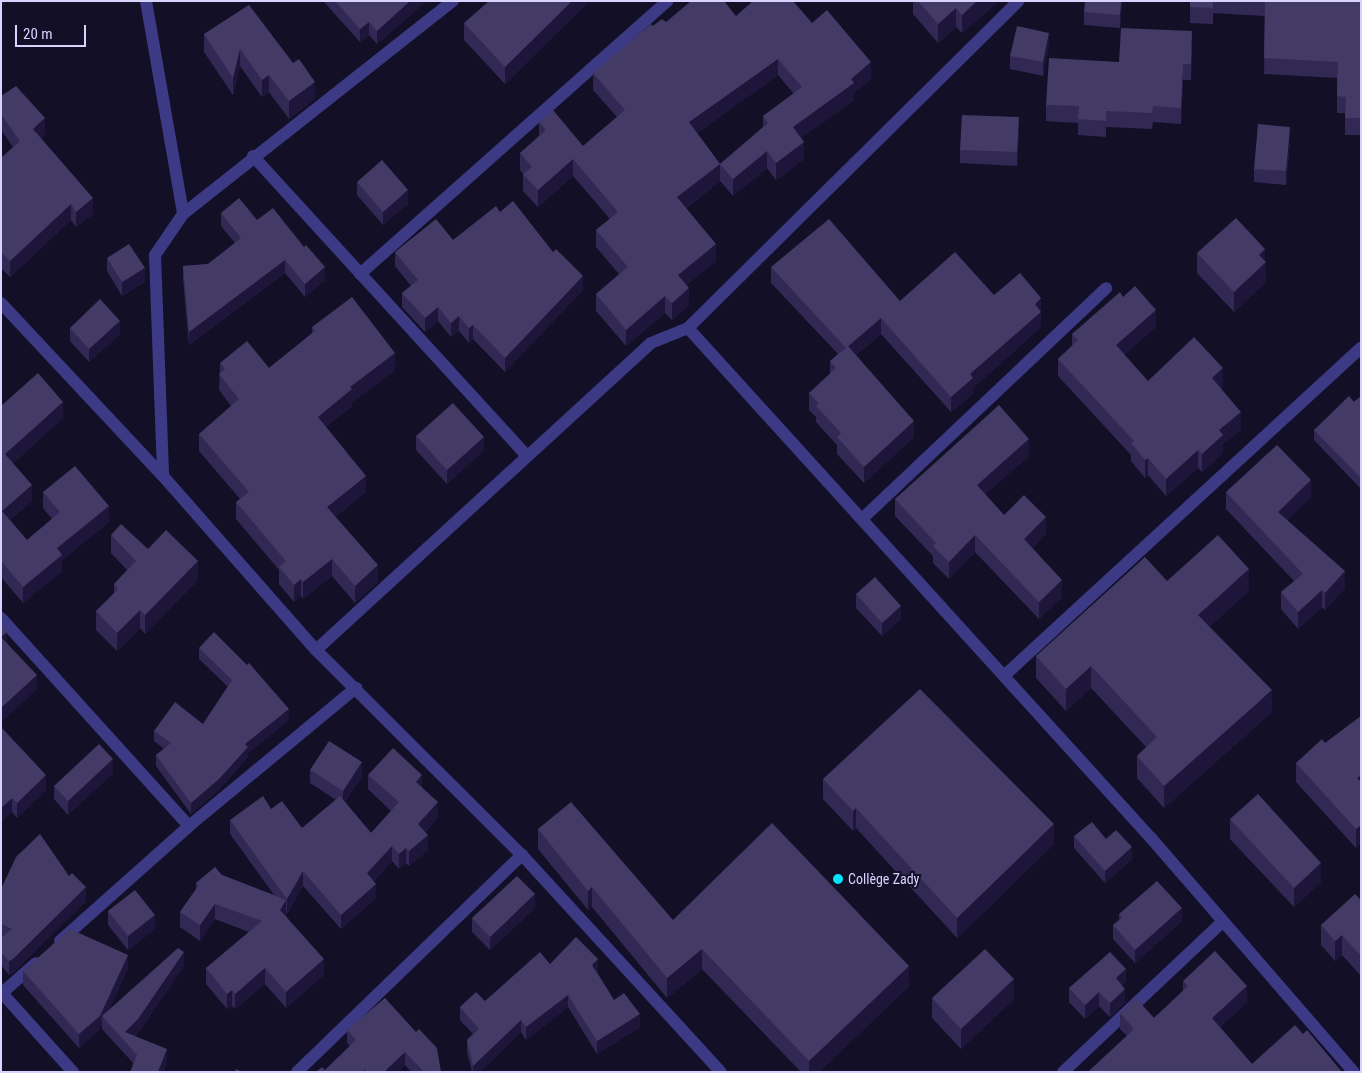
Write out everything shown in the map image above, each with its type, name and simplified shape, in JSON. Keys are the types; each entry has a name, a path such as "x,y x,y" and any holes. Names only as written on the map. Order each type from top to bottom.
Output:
{"street":[{"path":"146,1 183,214"},
{"path":"163,476 155,255 183,214 253,156 453,1"},
{"path":"360,274 667,1"},
{"path":"316,650 526,455 651,343 688,328 1019,1"},
{"path":"253,156 526,455"},
{"path":"862,519 1106,288"},
{"path":"1,303 163,476 316,650 522,855 721,1072"},
{"path":"688,328 1004,676 1354,1072"},
{"path":"1004,676 1361,348"},
{"path":"1,618 189,826"},
{"path":"73,1072 2,992 189,826 356,688"},
{"path":"297,1072 522,855"},
{"path":"1063,1072 1222,922"}],"building":[{"path":"335,1 410,1 377,31 369,22 360,29"},
{"path":"489,1 572,1 505,67 464,23"},
{"path":"691,1 724,1 736,16 753,1 793,1 812,23 827,10 871,62 851,79 854,83 793,127 804,142 776,163 767,151 733,179 720,164 677,197 716,244 678,275 689,288 672,303 665,296 626,330 596,294 628,267 596,230 618,212 573,159 538,190 523,174 532,167 520,153 546,130 539,122 553,110 583,146 625,110 593,73 651,24 653,26 662,19 666,22","holes":["778,59 802,87 763,116 768,123 720,164 689,122"]},
{"path":"918,1 977,1 962,15 956,8 938,24"},
{"path":"1085,1 1121,1 1120,15 1084,12"},
{"path":"1190,1 1213,1 1213,8 1190,7"},
{"path":"1265,1 1361,1 1361,118 1345,118 1346,97 1337,96 1338,62 1264,58"},
{"path":"249,5 293,63 299,59 315,82 289,101 269,75 262,80 240,49 233,78 204,34"},
{"path":"1017,26 1049,33 1043,62 1010,56"},
{"path":"1121,28 1192,31 1191,64 1183,64 1181,108 1153,106 1152,113 1106,111 1106,121 1078,119 1079,106 1046,105 1049,58 1119,62"},
{"path":"16,86 45,118 33,129 93,198 76,212 71,204 10,261 1,252 1,158 20,141 1,114 1,96"},
{"path":"962,115 1019,117 1017,152 960,150"},
{"path":"1258,124 1290,127 1286,171 1254,169"},
{"path":"382,160 408,190 383,212 357,182"},
{"path":"239,198 257,220 273,208 304,247 306,245 325,267 305,284 285,260 189,332 183,266 208,264 241,238 221,213"},
{"path":"513,201 553,252 556,249 583,276 505,358 473,325 469,328 459,316 451,323 438,307 425,318 402,293 418,280 395,252 436,219 453,240 496,206 500,212"},
{"path":"1236,218 1265,249 1259,255 1266,262 1234,292 1197,253"},
{"path":"829,219 900,301 955,252 994,295 1020,273 1041,298 1035,304 1041,312 970,374 973,378 951,397 881,318 846,348 771,267"},
{"path":"129,244 145,268 122,282 107,258"},
{"path":"1135,286 1156,310 1116,345 1148,381 1194,337 1223,368 1212,378 1241,412 1219,430 1223,435 1202,454 1198,450 1166,479 1148,458 1145,460 1131,443 1134,441 1058,359 1078,340 1072,334 1120,292 1123,297"},
{"path":"352,297 395,353 350,387 352,389 318,417 366,476 327,507 378,565 355,586 332,559 303,582 301,579 294,585 279,567 286,561 236,502 249,492 199,434 239,399 219,374 225,369 220,363 247,341 269,368 315,331 312,327"},
{"path":"100,299 120,321 89,349 70,328"},
{"path":"848,346 914,421 864,467 837,437 841,433 816,406 819,404 809,393 836,368 830,361"},
{"path":"38,373 63,402 5,454 32,485 2,511 27,540 60,512 43,492 75,466 109,506 57,548 62,555 23,587 1,561 1,406"},
{"path":"1349,396 1354,402 1361,396 1361,478 1314,430"},
{"path":"453,403 484,437 447,470 416,436"},
{"path":"999,405 1029,439 977,485 1004,515 1024,495 1046,517 1024,539 1062,580 1039,602 975,535 949,562 933,546 936,543 895,499"},
{"path":"1277,445 1311,480 1278,512 1345,571 1325,593 1322,590 1298,612 1281,592 1303,574 1226,492"},
{"path":"121,524 148,549 166,530 198,561 145,615 140,610 117,633 96,611 118,589 114,584 136,561 111,535"},
{"path":"1218,535 1249,569 1198,615 1272,690 1164,786 1137,756 1157,737 1091,666 1066,689 1036,656 1145,557 1167,581"},
{"path":"875,577 901,606 882,623 856,594"},
{"path":"1,627 7,632 1,637"},
{"path":"214,632 247,665 249,663 289,709 245,744 248,747 219,779 191,803 156,755 171,743 154,731 175,702 203,724 232,680 199,648"},
{"path":"1,637 37,675 1,708"},
{"path":"920,689 1054,824 957,918 856,808 853,811 823,779"},
{"path":"1361,716 1361,775 1357,778 1361,782 1361,825 1356,829 1296,763 1322,739 1325,743"},
{"path":"1,727 46,775 17,803 12,798 1,808"},
{"path":"329,741 362,762 343,791 310,770"},
{"path":"99,744 113,759 68,801 54,786"},
{"path":"393,748 422,775 416,782 438,802 418,824 428,835 409,851 406,848 399,854 392,846 367,873 376,884 341,915 303,871 287,899 230,820 263,796 271,809 282,801 302,828 340,796 371,833 399,802 368,775"},
{"path":"1258,794 1321,863 1294,888 1230,819"},
{"path":"571,802 673,920 772,823 909,966 809,1061 702,949 667,978 592,887 588,891 538,829"},
{"path":"1092,822 1106,839 1116,830 1132,847 1105,871 1074,836"},
{"path":"40,834 69,876 72,873 86,887 9,961 1,952 1,938 12,929 1,924 1,889 16,857"},
{"path":"215,867 222,875 286,900 280,910 324,959 286,992 265,968 235,994 232,990 227,994 206,968 262,921 215,904 200,925 180,912 198,886 196,883"},
{"path":"517,876 535,894 490,937 472,918"},
{"path":"1157,881 1182,908 1135,950 1113,925 1122,918 1119,914"},
{"path":"135,890 155,915 128,936 108,911"},
{"path":"1355,894 1361,900 1361,956 1342,935 1335,941 1321,925"},
{"path":"70,929 128,955 100,1016 79,1034 23,971"},
{"path":"576,937 598,959 592,965 614,1000 624,993 640,1014 597,1041 568,995 526,1027 521,1020 473,1066 467,1040 479,1029 460,1007 476,992 485,1001 540,952 550,964"},
{"path":"178,948 184,952 138,1019 125,1032 167,1049 158,1072 130,1072 137,1055 102,1016"},
{"path":"985,949 1014,979 961,1029 932,998"},
{"path":"1215,951 1247,986 1212,1018 1252,1064 1295,1025 1303,1034 1307,1030 1342,1072 1088,1072 1134,1029 1120,1013 1136,998 1154,1018 1188,986 1183,981"},
{"path":"1110,952 1126,969 1116,978 1125,989 1110,1003 1099,992 1085,1005 1069,988"},
{"path":"385,998 416,1032 419,1029 437,1048 441,1072 424,1072 405,1052 384,1072 367,1072 365,1069 362,1072 316,1072 322,1067 325,1070 356,1040 347,1030"}],"place":[{"name":"Collège Zady","path":"838,879"}]}
